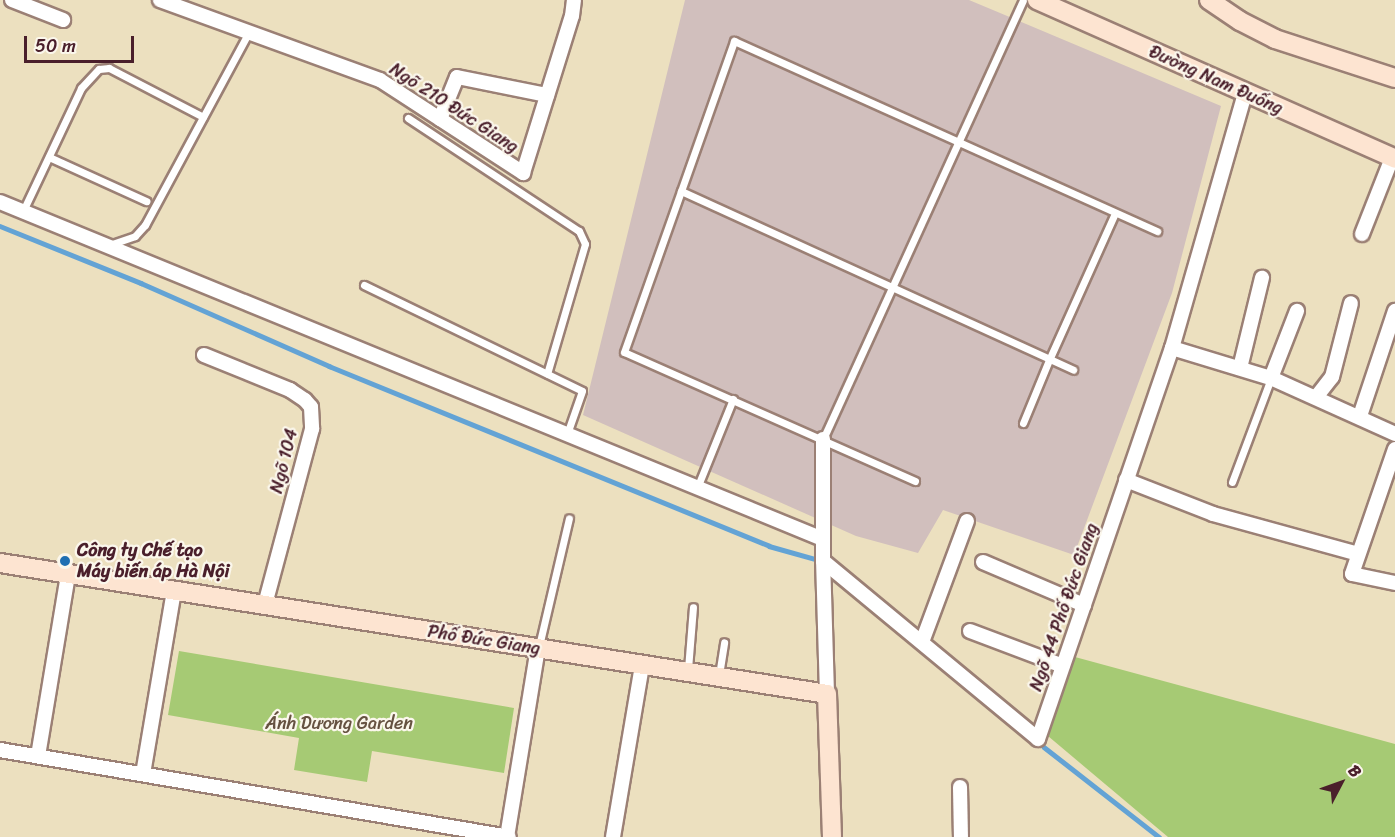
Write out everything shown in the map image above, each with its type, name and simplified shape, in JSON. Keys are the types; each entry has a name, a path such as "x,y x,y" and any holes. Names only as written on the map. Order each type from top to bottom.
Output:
{"street":[{"path":"12,0 63,20"},
{"name":"Ngõ 210 Đức Giang","path":"160,0 381,80 523,174 572,16 574,0"},
{"name":"Đường Nam Đuống","path":"1037,0 1393,158"},
{"path":"1209,0 1240,21 1275,39 1395,78"},
{"path":"440,119 458,77 547,95"},
{"name":"Ngõ 44 Phố Đức Giang","path":"823,561 1038,739 1172,348 1245,93"},
{"path":"1362,234 1393,158"},
{"path":"0,202 22,213 822,539"},
{"path":"1240,368 1262,278"},
{"path":"1317,396 1332,377 1351,303"},
{"path":"1271,378 1297,311"},
{"path":"1360,416 1395,311"},
{"path":"1172,348 1271,378 1317,396 1395,434"},
{"name":"Ngõ 104","path":"204,355 290,390 311,407 312,429 265,605"},
{"path":"823,439 822,539 832,837"},
{"path":"1395,449 1352,574 1395,583"},
{"path":"1126,480 1213,514 1358,554"},
{"path":"922,642 967,521"},
{"path":"983,562 1084,605"},
{"name":"Phố Đức Giang","path":"0,563 827,694"},
{"path":"38,756 69,574"},
{"path":"143,774 174,591"},
{"path":"970,631 1063,666"},
{"path":"0,750 508,837 538,648"},
{"path":"613,837 642,665"},
{"path":"960,787 961,837"}],"lane":[{"path":"823,439 1023,0"},
{"path":"98,244 120,243 135,236 145,225 249,32"},
{"path":"915,481 624,352 734,41 1157,231"},
{"path":"0,207 22,213 81,88 99,69 108,68 203,117"},
{"path":"408,118 579,231 585,244 547,374"},
{"path":"49,157 146,201"},
{"path":"681,191 1073,370"},
{"path":"1023,423 1115,213"},
{"path":"364,285 582,391 567,434"},
{"path":"1232,482 1271,378"},
{"path":"697,488 733,399"},
{"path":"538,648 568,518"},
{"path":"688,672 693,607"},
{"path":"719,677 724,642"}],"shaded area":[{"path":"685,0 969,0 1221,106 1172,293 1074,555 943,510 918,553 856,536 583,415"}],"green space":[{"name":"Ánh Dương Garden","path":"179,651 514,708 504,773 372,751 367,782 294,770 299,738 168,715"},
{"path":"1075,657 1395,744 1395,837 1168,837 1048,736"}],"waterway":[{"path":"0,226 141,283 329,366 769,546 815,559"},
{"path":"1044,747 1159,837"}],"place":[{"name":"Công ty Chế tạo Máy biến áp Hà Nội","path":"65,561"}]}
